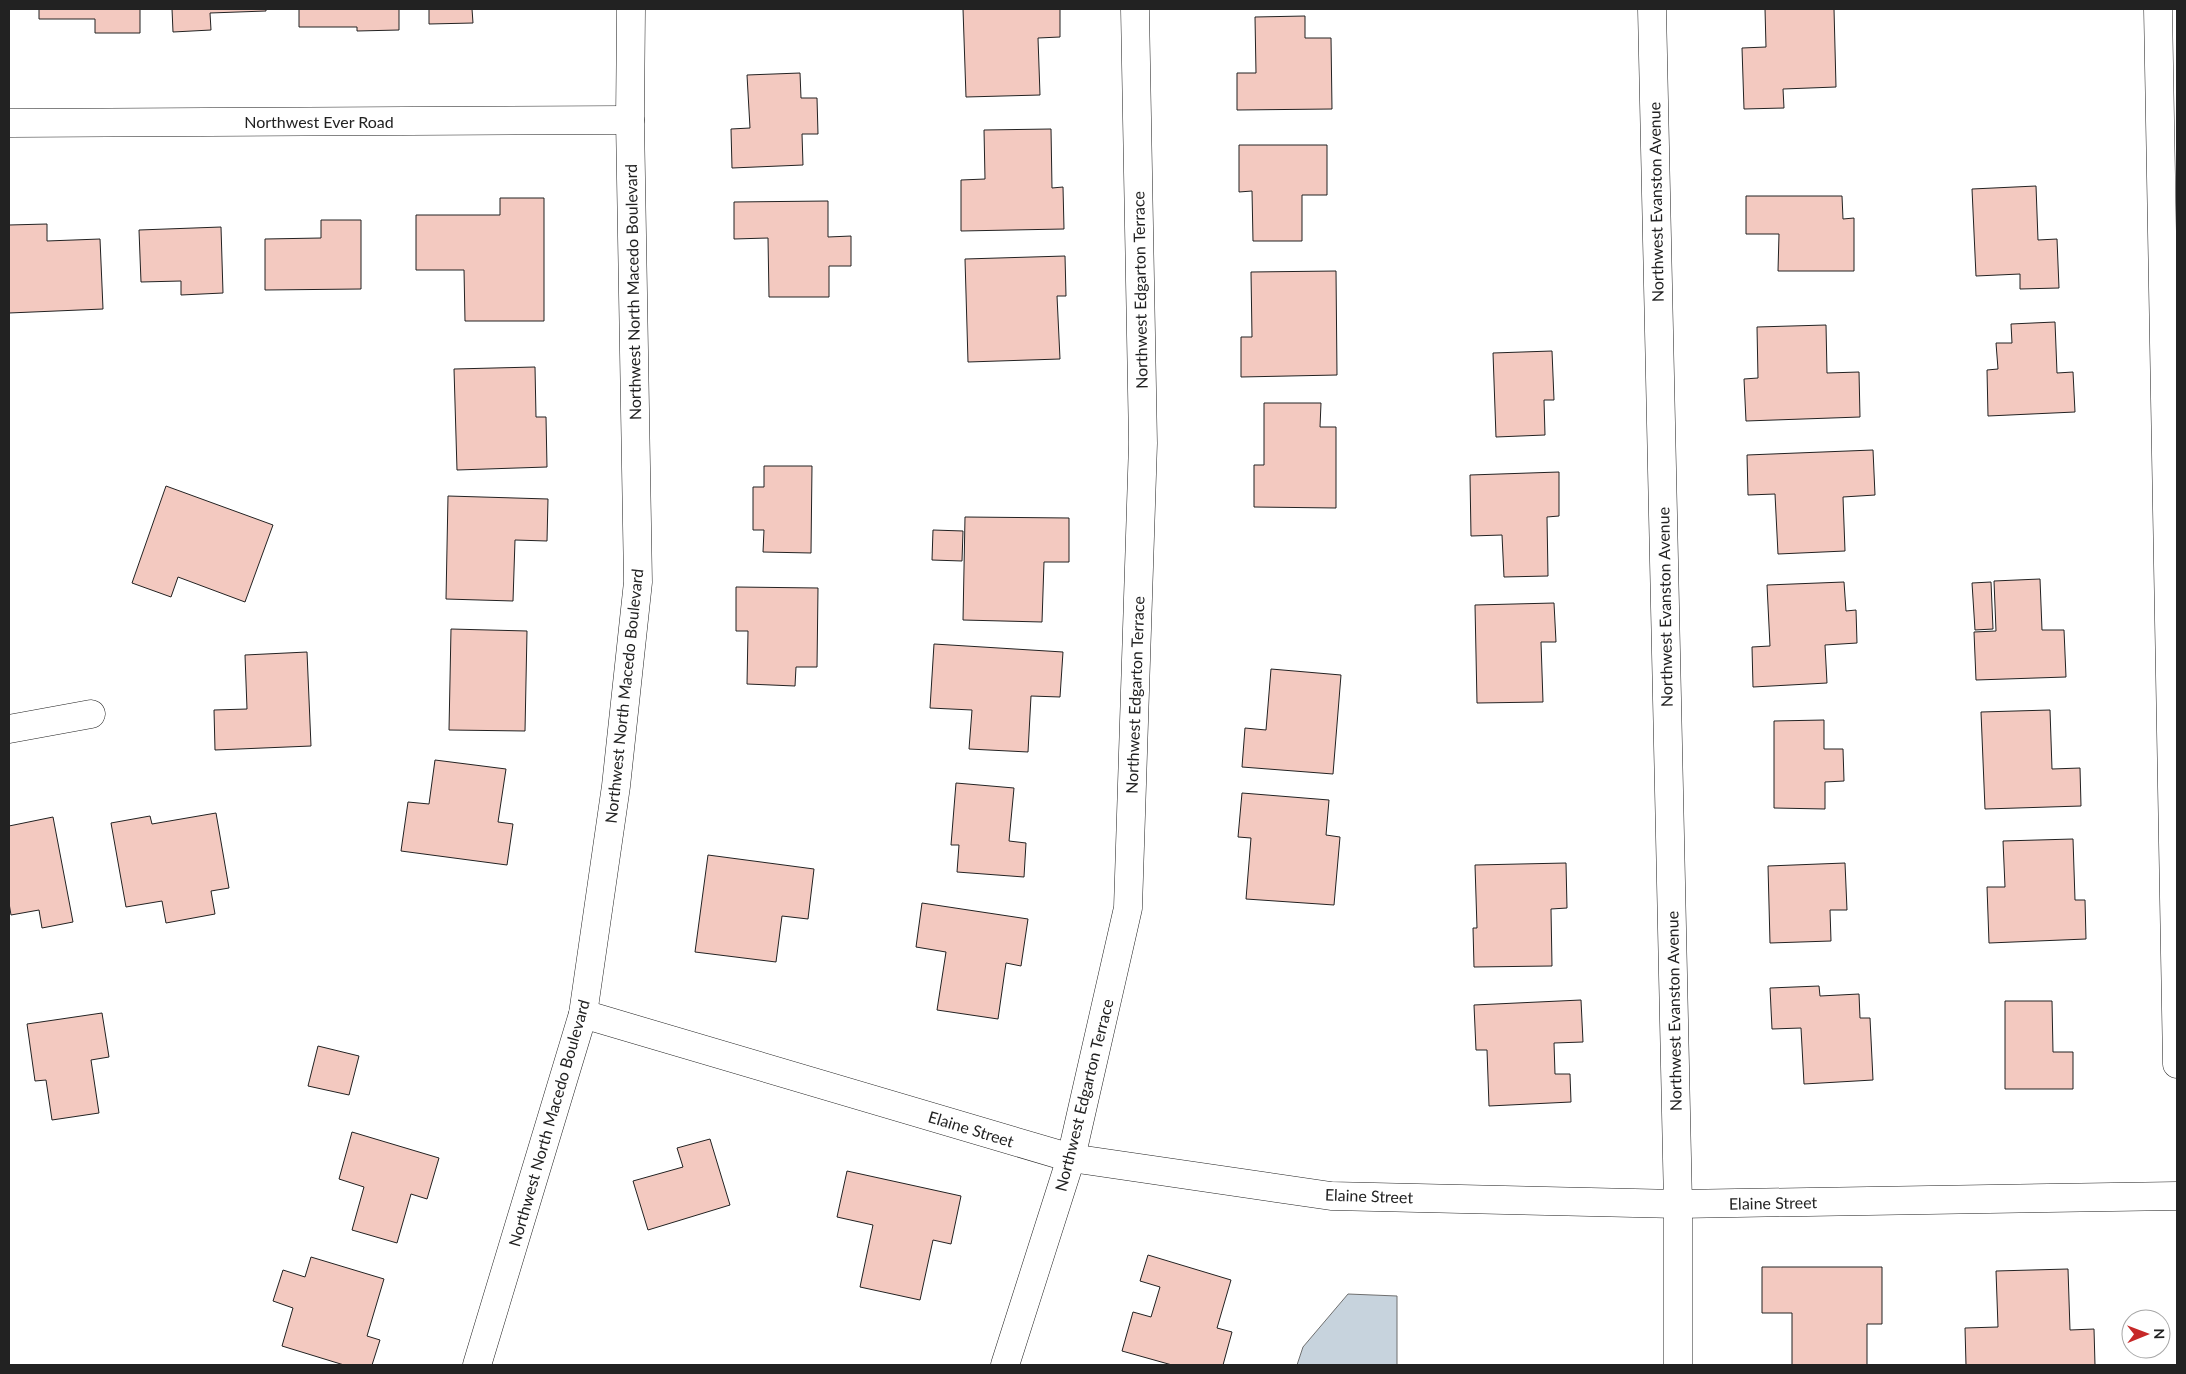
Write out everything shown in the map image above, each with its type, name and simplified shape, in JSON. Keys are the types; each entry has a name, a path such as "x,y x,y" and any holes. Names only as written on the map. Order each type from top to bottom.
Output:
{"street":[{"name":"Northwest North Macedo Boulevard","path":"477,1365 583,1014 616,786 638,582 630,120 631,9"},
{"name":"Northwest Edgarton Terrace","path":"1005,1365 1071,1158 1128,908 1143,443 1135,9"},
{"name":"Northwest Evanston Avenue","path":"1652,9 1678,1204 1678,1365"},
{"path":"2158,9 2177,1064"},
{"name":"Northwest Ever Road","path":"9,123 630,120"},
{"path":"9,729 91,714"},
{"name":"Elaine Street","path":"583,1014 1071,1158 1331,1196 1678,1204 2177,1196"}],"shaded area":[{"path":"1348,1294 1397,1296 1397,1365 1297,1365 1303,1347"}],"building":[{"path":"39,9 140,9 140,33 95,33 95,19 39,19"},
{"path":"172,9 266,9 266,11 210,13 211,30 173,32"},
{"path":"299,9 399,9 399,30 357,31 357,27 299,27"},
{"path":"429,9 472,9 473,23 429,24"},
{"path":"963,9 1060,9 1060,37 1038,38 1040,95 966,97"},
{"path":"1765,9 1834,9 1836,87 1783,89 1784,108 1744,109 1742,48 1766,47"},
{"path":"1305,16 1305,38 1331,38 1332,109 1237,110 1237,73 1256,73 1255,17"},
{"path":"800,73 801,98 817,98 818,134 802,134 803,165 732,168 731,129 750,128 747,75"},
{"path":"1051,129 1052,188 1063,187 1064,229 961,231 961,180 985,179 984,130"},
{"path":"1239,145 1327,145 1327,195 1302,195 1302,241 1253,241 1252,191 1239,192"},
{"path":"2036,186 2038,240 2057,239 2059,288 2020,289 2020,274 1976,276 1972,189"},
{"path":"1746,196 1842,196 1843,219 1854,218 1854,271 1778,271 1779,234 1746,234"},
{"path":"500,198 544,198 544,321 465,321 464,270 416,270 416,215 500,215"},
{"path":"828,201 828,237 851,236 851,266 829,266 829,297 769,297 768,238 734,239 734,202"},
{"path":"321,220 361,220 361,289 265,290 265,239 321,238"},
{"path":"47,224 47,241 100,239 103,309 9,313 9,225"},
{"path":"221,227 223,293 181,295 181,281 141,282 139,230"},
{"path":"1065,256 1066,296 1057,296 1060,359 968,362 965,259"},
{"path":"1336,271 1337,375 1241,377 1241,337 1252,337 1251,272"},
{"path":"2055,322 2057,373 2073,372 2075,412 1988,416 1987,370 1998,369 1996,343 2012,343 2011,324"},
{"path":"1826,325 1827,373 1859,372 1860,417 1746,421 1744,379 1758,378 1757,327"},
{"path":"1552,351 1554,400 1544,400 1545,435 1496,437 1493,353"},
{"path":"535,367 536,417 546,417 547,467 457,470 454,369"},
{"path":"1264,403 1321,403 1320,427 1336,427 1336,508 1254,507 1254,465 1264,465"},
{"path":"1873,450 1875,495 1843,497 1845,551 1778,554 1775,494 1748,495 1747,455"},
{"path":"764,466 812,466 811,553 763,552 764,530 753,530 753,487 764,487"},
{"path":"1559,472 1559,516 1547,517 1548,576 1504,577 1502,535 1471,536 1470,475"},
{"path":"166,486 273,525 245,602 178,577 171,597 132,583"},
{"path":"448,496 548,499 547,541 515,540 513,601 446,599"},
{"path":"965,517 1069,518 1069,562 1044,562 1042,622 963,620"},
{"path":"933,530 963,531 962,561 932,560"},
{"path":"2040,579 2042,630 2064,630 2066,677 1976,680 1974,632 1996,631 1994,581"},
{"path":"1844,582 1846,611 1856,610 1857,643 1825,645 1827,683 1753,687 1752,647 1770,646 1767,585"},
{"path":"1991,582 1993,629 1975,630 1972,583"},
{"path":"736,587 818,588 817,667 796,667 795,686 747,684 748,631 736,631"},
{"path":"1554,603 1556,642 1541,642 1543,702 1477,703 1475,605"},
{"path":"451,629 527,631 525,731 449,730"},
{"path":"934,644 1063,652 1060,697 1031,696 1028,752 969,749 972,710 930,708"},
{"path":"307,652 311,746 215,750 214,710 247,709 245,655"},
{"path":"1271,669 1341,675 1333,774 1242,767 1245,728 1266,730"},
{"path":"2050,710 2052,769 2080,768 2081,806 1985,809 1981,712"},
{"path":"1824,720 1824,749 1843,749 1844,781 1825,782 1825,809 1774,808 1774,721"},
{"path":"435,760 506,769 498,822 513,824 507,865 401,851 408,802 429,804"},
{"path":"956,783 1014,788 1009,841 1026,843 1024,877 957,872 959,845 951,845"},
{"path":"1242,793 1329,800 1326,835 1340,837 1334,905 1246,899 1251,838 1238,837"},
{"path":"216,813 229,888 211,891 215,914 166,923 162,901 126,907 111,823 150,816 152,824"},
{"path":"53,817 73,922 42,928 39,910 11,915 9,903 9,826"},
{"path":"2073,839 2075,900 2085,900 2086,939 1989,943 1987,887 2005,887 2003,841"},
{"path":"708,855 814,869 808,919 782,916 776,962 695,952"},
{"path":"1566,863 1567,908 1551,909 1552,966 1474,967 1473,928 1477,928 1475,865"},
{"path":"1845,863 1847,910 1830,910 1831,941 1770,943 1768,866"},
{"path":"922,903 1028,919 1021,966 1006,963 998,1019 937,1010 946,952 916,947"},
{"path":"1819,986 1820,996 1859,994 1860,1018 1870,1018 1873,1080 1804,1084 1801,1028 1772,1029 1770,988"},
{"path":"1581,1000 1583,1042 1554,1043 1555,1074 1570,1074 1571,1102 1489,1106 1487,1050 1476,1050 1474,1005"},
{"path":"2005,1001 2052,1001 2053,1052 2073,1052 2073,1089 2005,1089"},
{"path":"102,1013 109,1057 91,1060 99,1113 52,1120 46,1080 35,1081 27,1024"},
{"path":"318,1046 359,1056 349,1095 308,1086"},
{"path":"352,1132 439,1158 427,1199 411,1194 397,1243 352,1230 364,1187 339,1179"},
{"path":"710,1139 730,1205 648,1230 633,1181 683,1167 677,1148"},
{"path":"847,1171 961,1196 951,1244 933,1240 920,1300 860,1287 873,1225 837,1217"},
{"path":"1148,1255 1231,1280 1217,1328 1232,1332 1223,1365 1172,1365 1122,1351 1133,1312 1151,1317 1160,1287 1140,1281"},
{"path":"311,1257 384,1279 367,1336 380,1340 372,1365 344,1365 282,1346 293,1308 273,1301 283,1270 305,1277"},
{"path":"1762,1267 1882,1267 1882,1324 1867,1324 1867,1365 1792,1365 1792,1313 1762,1313"},
{"path":"2068,1269 2070,1330 2094,1329 2095,1365 1966,1365 1965,1328 1998,1327 1996,1271"}]}
